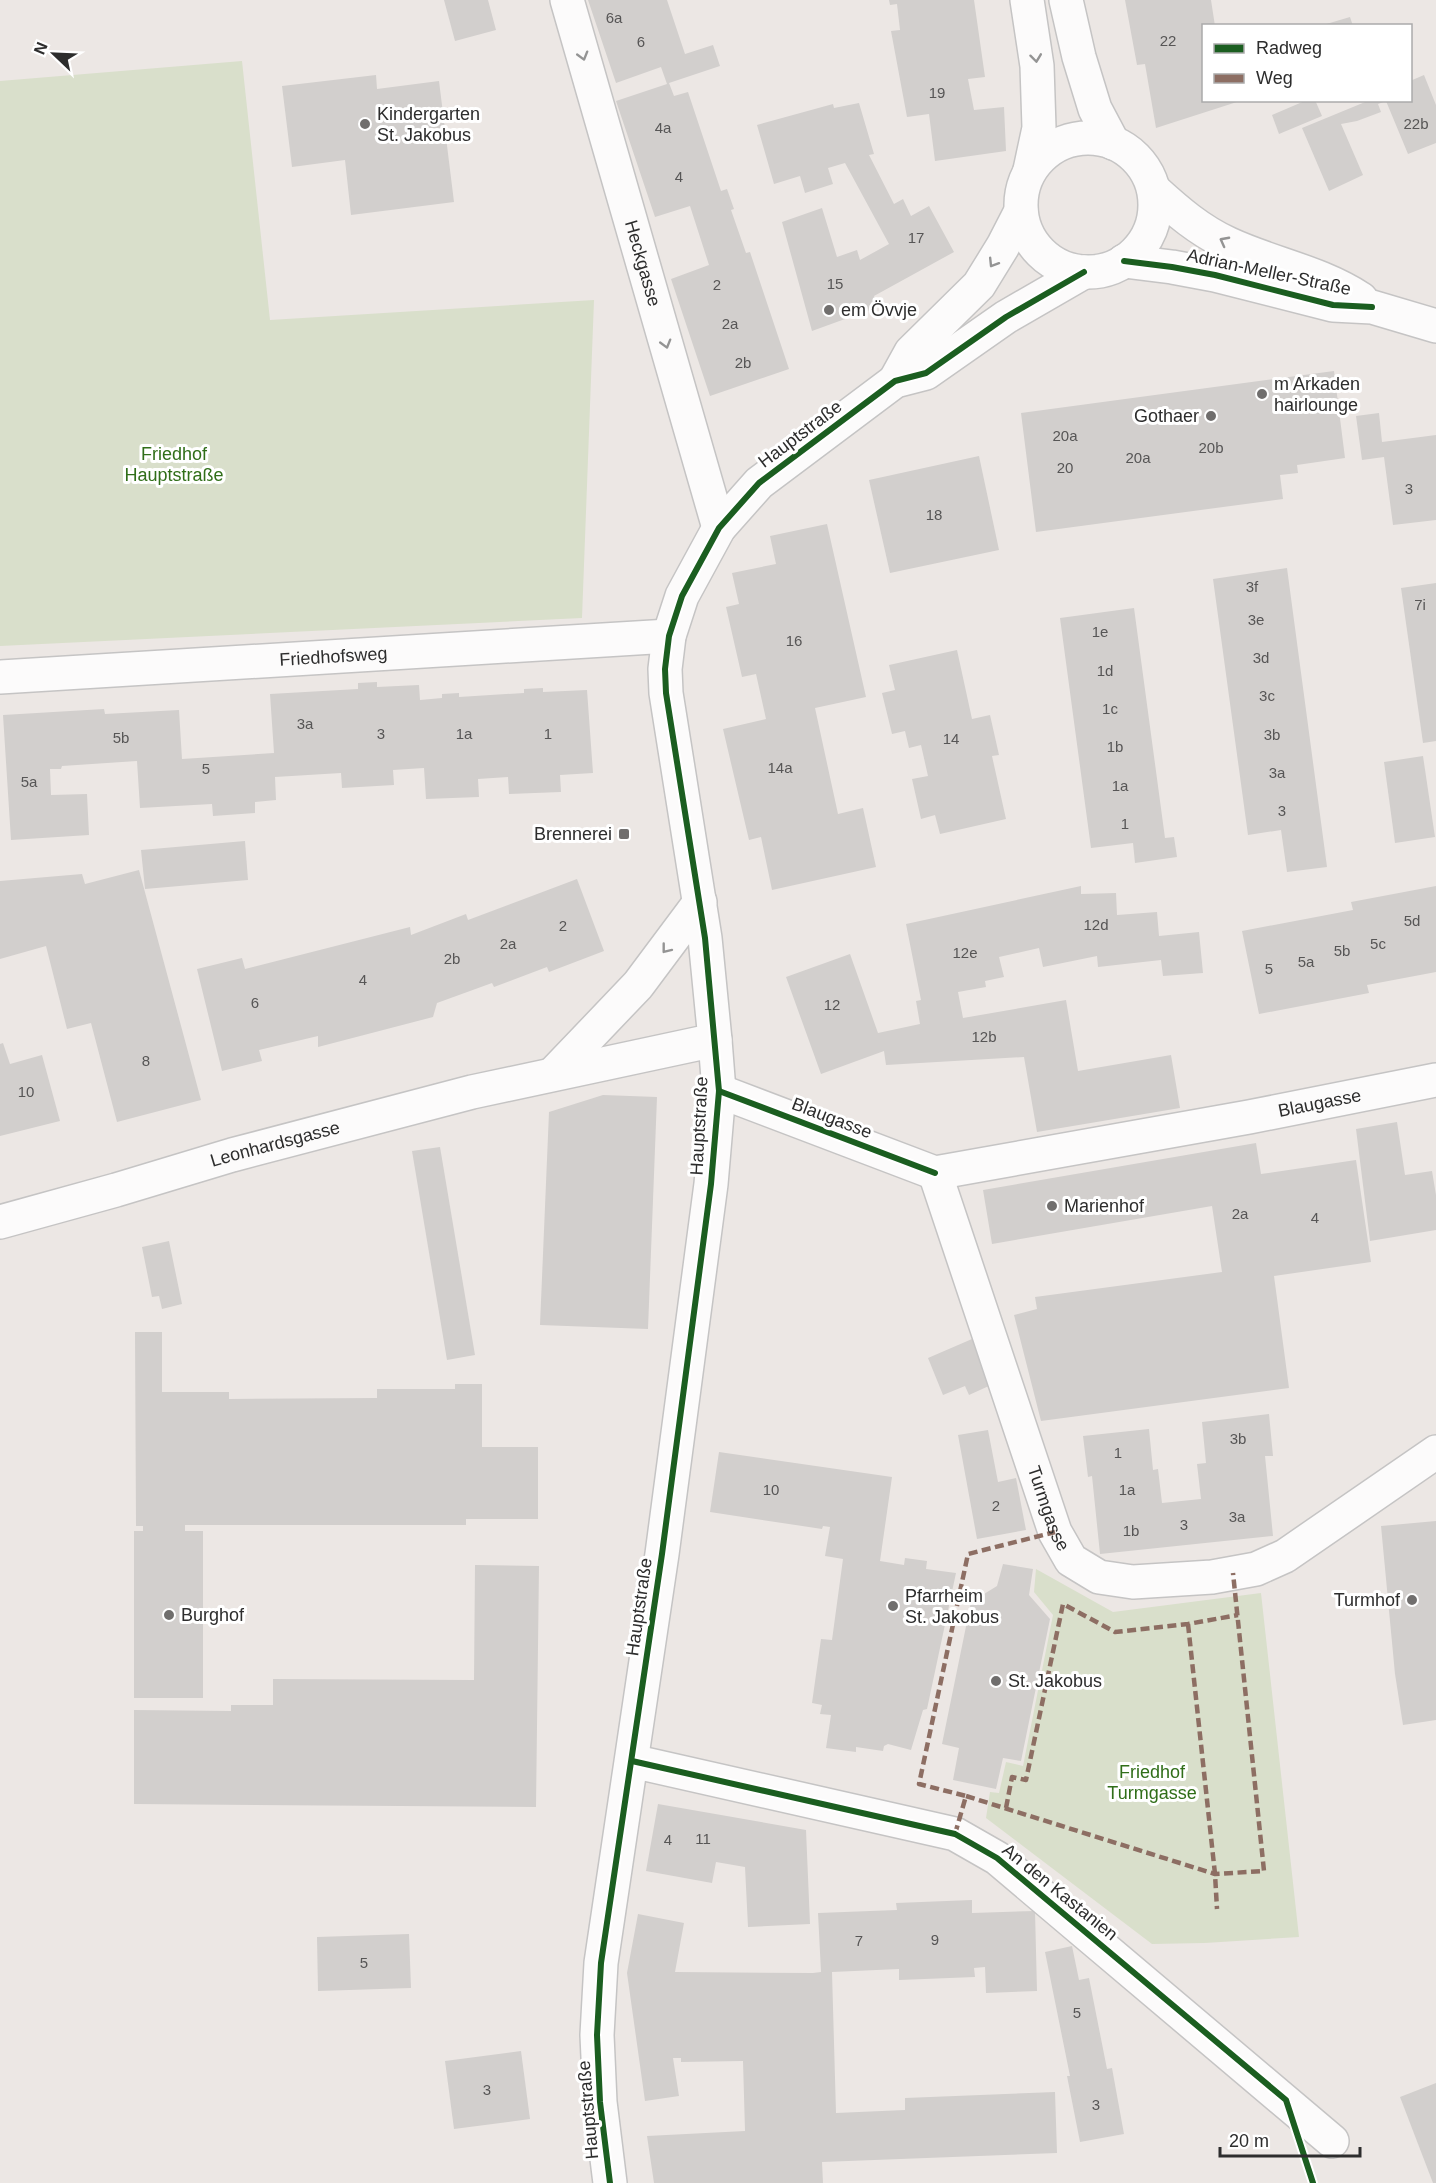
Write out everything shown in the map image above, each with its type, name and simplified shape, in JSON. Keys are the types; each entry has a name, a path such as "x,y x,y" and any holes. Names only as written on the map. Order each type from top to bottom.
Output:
{"street":[{"name":"Heckgasse","path":"567,0 719,528"},
{"path":"1028,0 1037,66 1039,128 1030,170 1022,192 1021,211 1024,229 1041,253 1054,263 1069,270 1084,272 1105,269 1124,261 1140,247 1151,227 1155,212 1154,190 1141,164 1128,151 1098,138 1078,138 1056,145 1042,155 1030,170"},
{"path":"1066,0 1079,57 1095,109 1113,143"},
{"name":"Adrian-Meller-Straße","path":"1154,190 1188,220 1228,244 1339,285 1372,307"},
{"name":"Hauptstraße","path":"895,381 911,352 979,285 1004,246 1021,211"},
{"name":"Adrian-Meller-Straße","path":"1124,261 1215,275 1333,305 1372,307 1436,326"},
{"name":"Hauptstraße","path":"610,2183 600,2102 598,2025 601,1963 632,1761 708,1207 719,1091 700,902 666,693 665,669 669,636 682,596 719,528 759,483 895,381 926,373 1006,317 1084,272"},
{"name":"Friedhofsweg","path":"0,677 669,636"},
{"path":"554,1074 638,985 700,902"},
{"name":"Leonhardsgasse","path":"0,1222 231,1155 472,1092 715,1040"},
{"name":"Blaugasse","path":"719,1091 935,1173 1249,1117 1436,1080"},
{"name":"Turmgasse","path":"935,1173 1055,1533 1071,1560 1099,1577 1133,1581 1212,1577 1256,1569 1285,1556 1436,1452"},
{"name":"An den Kastanien","path":"632,1761 955,1834 997,1858 1332,2141"}],"green space":[{"name":"Friedhof Hauptstraße","path":"242,61 270,320 594,300 582,618 0,646 0,81"},
{"name":"Friedhof Turmgasse","path":"1036,1569 1113,1612 1261,1593 1299,1937 1152,1944 986,1818 990,1792 999,1793 1006,1762 1023,1766 1053,1615 1034,1592"}],"building":[{"path":"444,0 488,0 496,30 455,41"},
{"path":"588,0 667,0 685,54 713,45 720,66 669,83 674,96 688,92 721,191 727,189 734,209 731,210 746,253 750,252 789,369 710,396 671,279 709,265 690,206 655,217 616,101 667,84 661,67 616,83"},
{"path":"889,0 974,0 985,77 968,79 974,110 1004,107 1006,151 935,161 929,114 907,117 891,31 900,30 897,4 890,5"},
{"path":"1125,0 1211,0 1215,24 1202,24 1202,102 1237,102 1156,128 1145,64 1137,65"},
{"path":"1350,17 1352,24 1326,24"},
{"name":"Kindergarten St. Jakobus","path":"376,75 377,89 439,81 454,202 351,215 345,160 292,167 282,86"},
{"path":"1424,75 1436,105 1436,143 1408,154 1386,102 1412,102 1412,80"},
{"path":"1302,102 1316,102 1322,116 1279,134 1272,115"},
{"path":"1365,102 1383,102 1378,104 1381,112 1341,124 1363,175 1329,191 1302,128"},
{"path":"859,103 874,154 869,155 894,204 903,199 911,216 929,206 954,252 874,296 878,307 812,331 782,222 822,208 837,257 857,250 860,260 889,244 845,163 828,168 833,184 805,193 800,176 774,184 757,125 833,104 834,108"},
{"path":"1334,371 1345,458 1297,465 1298,473 1280,475 1283,499 1036,532 1021,413"},
{"path":"1379,413 1382,442 1436,435 1436,520 1393,525 1384,457 1362,460 1356,416"},
{"path":"979,456 999,550 890,573 869,480"},
{"path":"827,524 866,697 815,708 838,814 863,808 876,867 772,890 761,837 749,840 723,729 766,719 756,674 742,677 726,607 739,604 732,573 776,564 770,536"},
{"path":"1287,568 1327,867 1287,872 1281,830 1248,835 1213,579"},
{"path":"1436,583 1436,741 1423,743 1401,588"},
{"path":"1134,608 1165,838 1174,837 1177,857 1135,863 1133,843 1091,848 1060,618"},
{"path":"957,650 972,719 990,715 999,755 992,756 1006,819 940,834 935,815 921,819 912,779 928,776 921,745 909,748 905,731 892,734 882,693 895,690 889,665"},
{"path":"377,682 377,687 419,685 420,700 442,698 442,694 459,693 459,697 524,693 524,689 543,688 543,692 587,690 593,773 560,775 561,792 509,794 508,777 478,779 479,797 426,799 424,768 393,770 394,785 342,788 341,773 275,777 276,800 255,802 255,813 213,816 212,804 140,808 137,761 62,766 61,769 50,769 51,795 87,794 89,835 11,840 3,715 104,709 105,714 179,710 182,759 274,753 270,694 358,689 358,683"},
{"path":"1423,756 1435,837 1395,843 1384,762"},
{"path":"245,841 248,880 145,889 141,850"},
{"path":"139,870 201,1100 117,1122 91,1023 67,1029 46,946 0,959 0,881 82,874 85,884"},
{"path":"577,879 604,951 549,972 547,967 494,987 492,983 437,1003 433,1017 318,1047 318,1036 259,1050 262,1061 222,1071 197,969 242,958 245,969 410,927 411,935 466,914 468,920"},
{"path":"1081,886 1081,894 1116,893 1117,915 1157,912 1159,936 1199,932 1203,973 1163,976 1161,960 1098,967 1097,956 1043,967 1039,948 999,957 1004,977 985,981 986,987 958,992 963,1018 1066,1000 1078,1071 1171,1055 1180,1108 1037,1132 1024,1057 886,1065 884,1051 821,1074 786,977 850,954 878,1033 920,1024 916,1001 921,1000 906,924"},
{"path":"1436,886 1436,972 1367,985 1369,993 1259,1014 1242,931 1353,910 1351,902"},
{"path":"3,1043 10,1064 42,1055 60,1121 0,1136 0,1044"},
{"path":"603,1095 657,1097 648,1329 540,1325 549,1112"},
{"path":"1397,1122 1405,1175 1432,1171 1436,1195 1436,1230 1370,1241 1356,1129"},
{"path":"1256,1143 1261,1174 1356,1160 1371,1262 1274,1276 1289,1388 1041,1421 1014,1315 1037,1309 1035,1297 1222,1272 1212,1206 992,1244 983,1190"},
{"path":"440,1147 475,1355 447,1360 412,1151"},
{"path":"169,1241 182,1304 162,1309 159,1296 152,1297 142,1247"},
{"path":"135,1332 162,1332 162,1392 229,1392 229,1399 377,1398 377,1389 455,1389 455,1384 482,1384 482,1447 538,1447 538,1519 466,1519 466,1525 185,1525 185,1531 203,1531 203,1698 134,1698 134,1531 143,1531 143,1526 136,1526"},
{"path":"972,1339 991,1385 969,1395 965,1386 943,1395 928,1358"},
{"path":"1269,1414 1273,1456 1265,1456 1273,1536 1100,1554 1092,1476 1088,1477 1083,1436 1149,1429 1153,1470 1158,1469 1162,1503 1201,1499 1197,1464 1206,1463 1202,1422"},
{"path":"988,1430 998,1482 1016,1478 1026,1530 977,1539 958,1435"},
{"name":"Pfarrheim St. Jakobus","path":"719,1452 892,1477 880,1561 904,1565 905,1558 927,1561 926,1569 956,1573 927,1709 923,1710 911,1750 888,1744 884,1746 883,1751 856,1747 856,1752 826,1748 831,1715 820,1714 822,1705 812,1703 821,1639 832,1640 843,1559 825,1556 830,1527 823,1526 822,1529 710,1512"},
{"name":"Turmhof","path":"1436,1521 1436,1720 1403,1725 1395,1674 1381,1526"},
{"name":"St. Jakobus","path":"1003,1564 1033,1569 1029,1595 1050,1619 1021,1761 1003,1758 996,1789 953,1780 959,1748 942,1744 971,1602 997,1586"},
{"path":"475,1565 539,1566 536,1807 134,1804 134,1710 231,1711 231,1705 273,1705 273,1679 474,1680"},
{"path":"658,1804 806,1830 810,1924 748,1927 745,1867 716,1862 712,1883 646,1871"},
{"path":"972,1900 972,1913 1035,1911 1037,1991 986,1993 985,1967 974,1968 975,1977 899,1980 899,1969 832,1972 836,2113 905,2110 905,2098 1055,2092 1057,2153 822,2162 823,2183 654,2183 647,2136 745,2131 743,2061 681,2062 681,2058 673,2058 679,2096 645,2101 627,1973 638,1914 684,1923 675,1972 813,1973 821,1972 818,1913 897,1910 896,1903"},
{"path":"409,1934 411,1988 318,1991 317,1937"},
{"path":"1072,1946 1079,1980 1089,1978 1107,2069 1112,2068 1124,2134 1080,2142 1067,2076 1070,2076 1045,1952"},
{"path":"521,2051 530,2119 454,2129 445,2061"},
{"path":"1436,2083 1436,2183 1433,2183 1400,2097"}],"marked path":[{"path":"955,1834 966,1796 919,1784 968,1554 1055,1532"},
{"path":"966,1796 1215,1874 1264,1871 1233,1573"},
{"path":"1006,1808 1012,1777 1026,1780 1063,1604 1115,1632 1188,1624 1238,1615"},
{"path":"1188,1624 1217,1909"}],"cycle path":[{"path":"1124,261 1215,275 1333,305 1372,307"},
{"path":"610,2183 600,2102 597,2035 601,1963 662,1554 711,1184 719,1091 705,938 666,693 665,669 669,636 682,596 719,528 759,483 895,381 926,373 1006,317 1084,272"},
{"path":"719,1091 935,1173"},
{"path":"632,1761 955,1834 997,1858 1286,2100 1313,2183"}],"place":[{"name":"Kindergarten St. Jakobus","path":"365,124"},
{"name":"em Övvje","path":"829,310"},
{"name":"m Arkaden hairlounge","path":"1262,394"},
{"name":"Gothaer","path":"1211,416"},
{"name":"Brennerei","path":"624,834"},
{"name":"Marienhof","path":"1052,1206"},
{"name":"Turmhof","path":"1412,1600"},
{"name":"Pfarrheim St. Jakobus","path":"893,1606"},
{"name":"Burghof","path":"169,1615"},
{"name":"St. Jakobus","path":"996,1681"}]}
